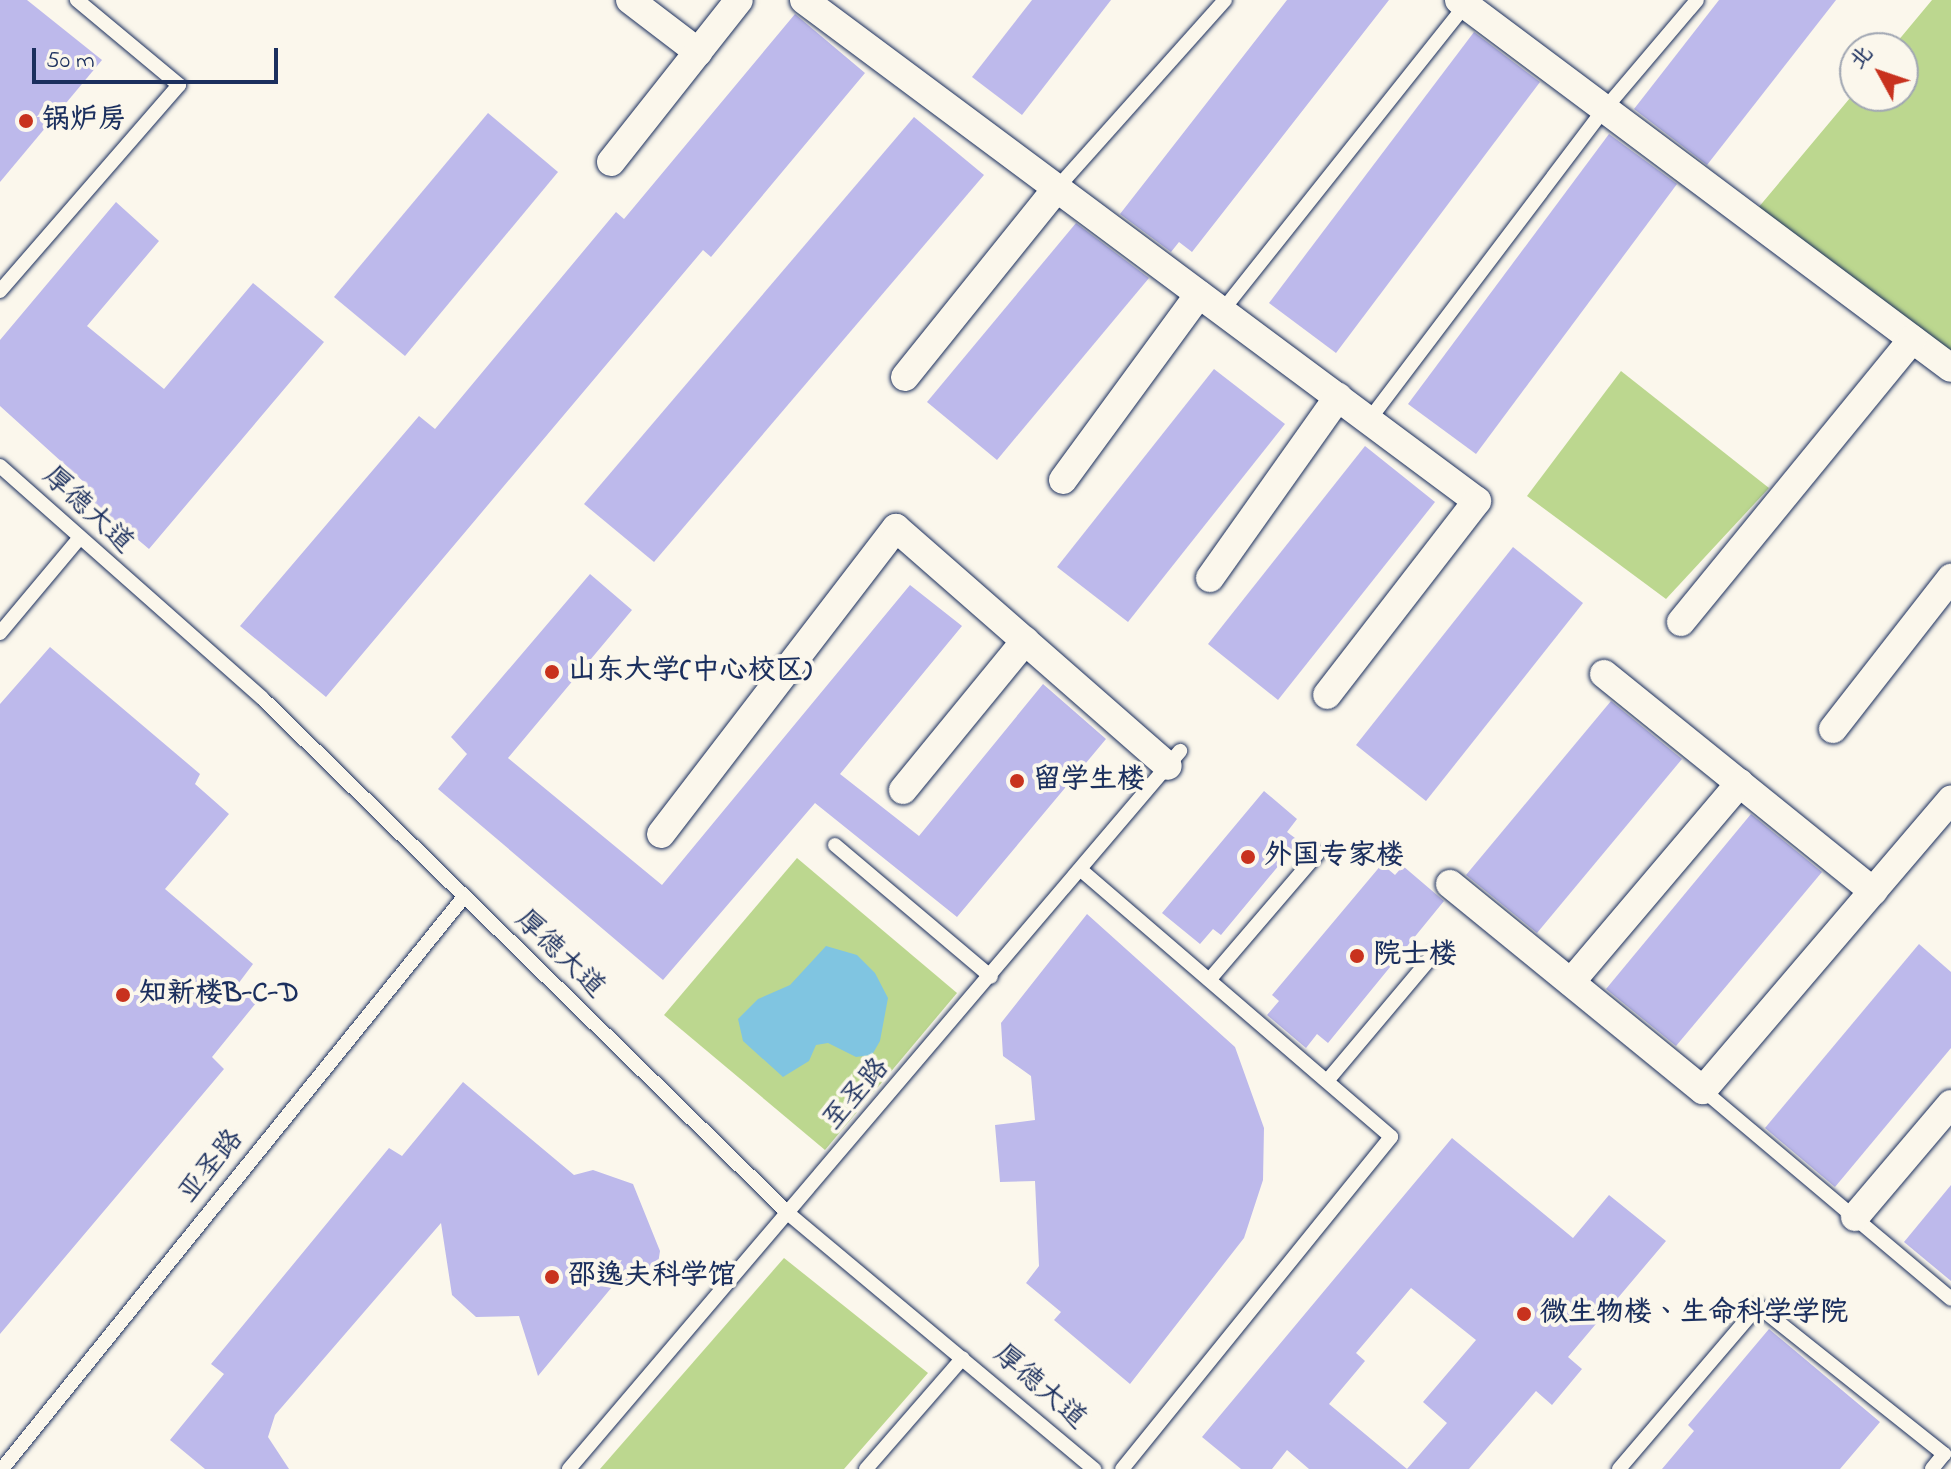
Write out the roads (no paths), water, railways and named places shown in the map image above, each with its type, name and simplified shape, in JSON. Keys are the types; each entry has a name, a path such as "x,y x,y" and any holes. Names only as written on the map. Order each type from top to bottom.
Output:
{"street":[{"path":"630,0 698,52"},
{"path":"611,162 739,0"},
{"path":"804,0 1477,501 1327,695"},
{"path":"1462,2 1603,111 1951,368"},
{"path":"905,377 1057,188"},
{"path":"1063,480 1199,294"},
{"path":"1681,622 1912,340"},
{"path":"1210,578 1338,397"},
{"path":"661,834 896,528 1025,641 1174,758"},
{"path":"1833,729 1951,578"},
{"path":"903,790 1025,641"},
{"path":"1604,674 1873,891"},
{"path":"1571,982 1740,783"},
{"path":"1450,884 1703,1090 1951,800"},
{"path":"1855,1217 1951,1104"}],"lane":[{"path":"0,291 179,85 77,0"},
{"path":"1057,188 1225,0"},
{"path":"1369,420 1603,111 1697,0"},
{"path":"1222,311 1462,2"},
{"name":"厚德大道","path":"0,466 77,541 262,698 789,1214 1094,1469"},
{"path":"0,633 77,541"},
{"name":"至圣路","path":"569,1469 991,977 1174,758"},
{"path":"835,845 991,977"},
{"path":"1210,979 1317,854"},
{"path":"1081,870 1391,1137 1122,1469"},
{"name":"亚圣路","path":"2,1469 463,898"},
{"path":"1327,1081 1434,954"},
{"path":"1703,1090 1951,1299"},
{"path":"1619,1469 1758,1306 1944,1454 1932,1469"},
{"path":"866,1469 963,1358"}],"water":[{"path":"826,946 857,955 875,973 888,998 880,1041 872,1055 856,1057 828,1043 816,1045 809,1061 783,1077 743,1041 738,1019 758,999 790,985"}],"place":[{"name":"锅炉房","path":"26,121"},
{"name":"山东大学(中心校区)","path":"552,672"},
{"name":"留学生楼","path":"1017,781"},
{"name":"外国专家楼","path":"1248,857"},
{"name":"院士楼","path":"1357,956"},
{"name":"知新楼B-C-D","path":"123,995"},
{"name":"邵逸夫科学馆","path":"552,1277"},
{"name":"微生物楼、生命科学学院","path":"1524,1314"}]}
